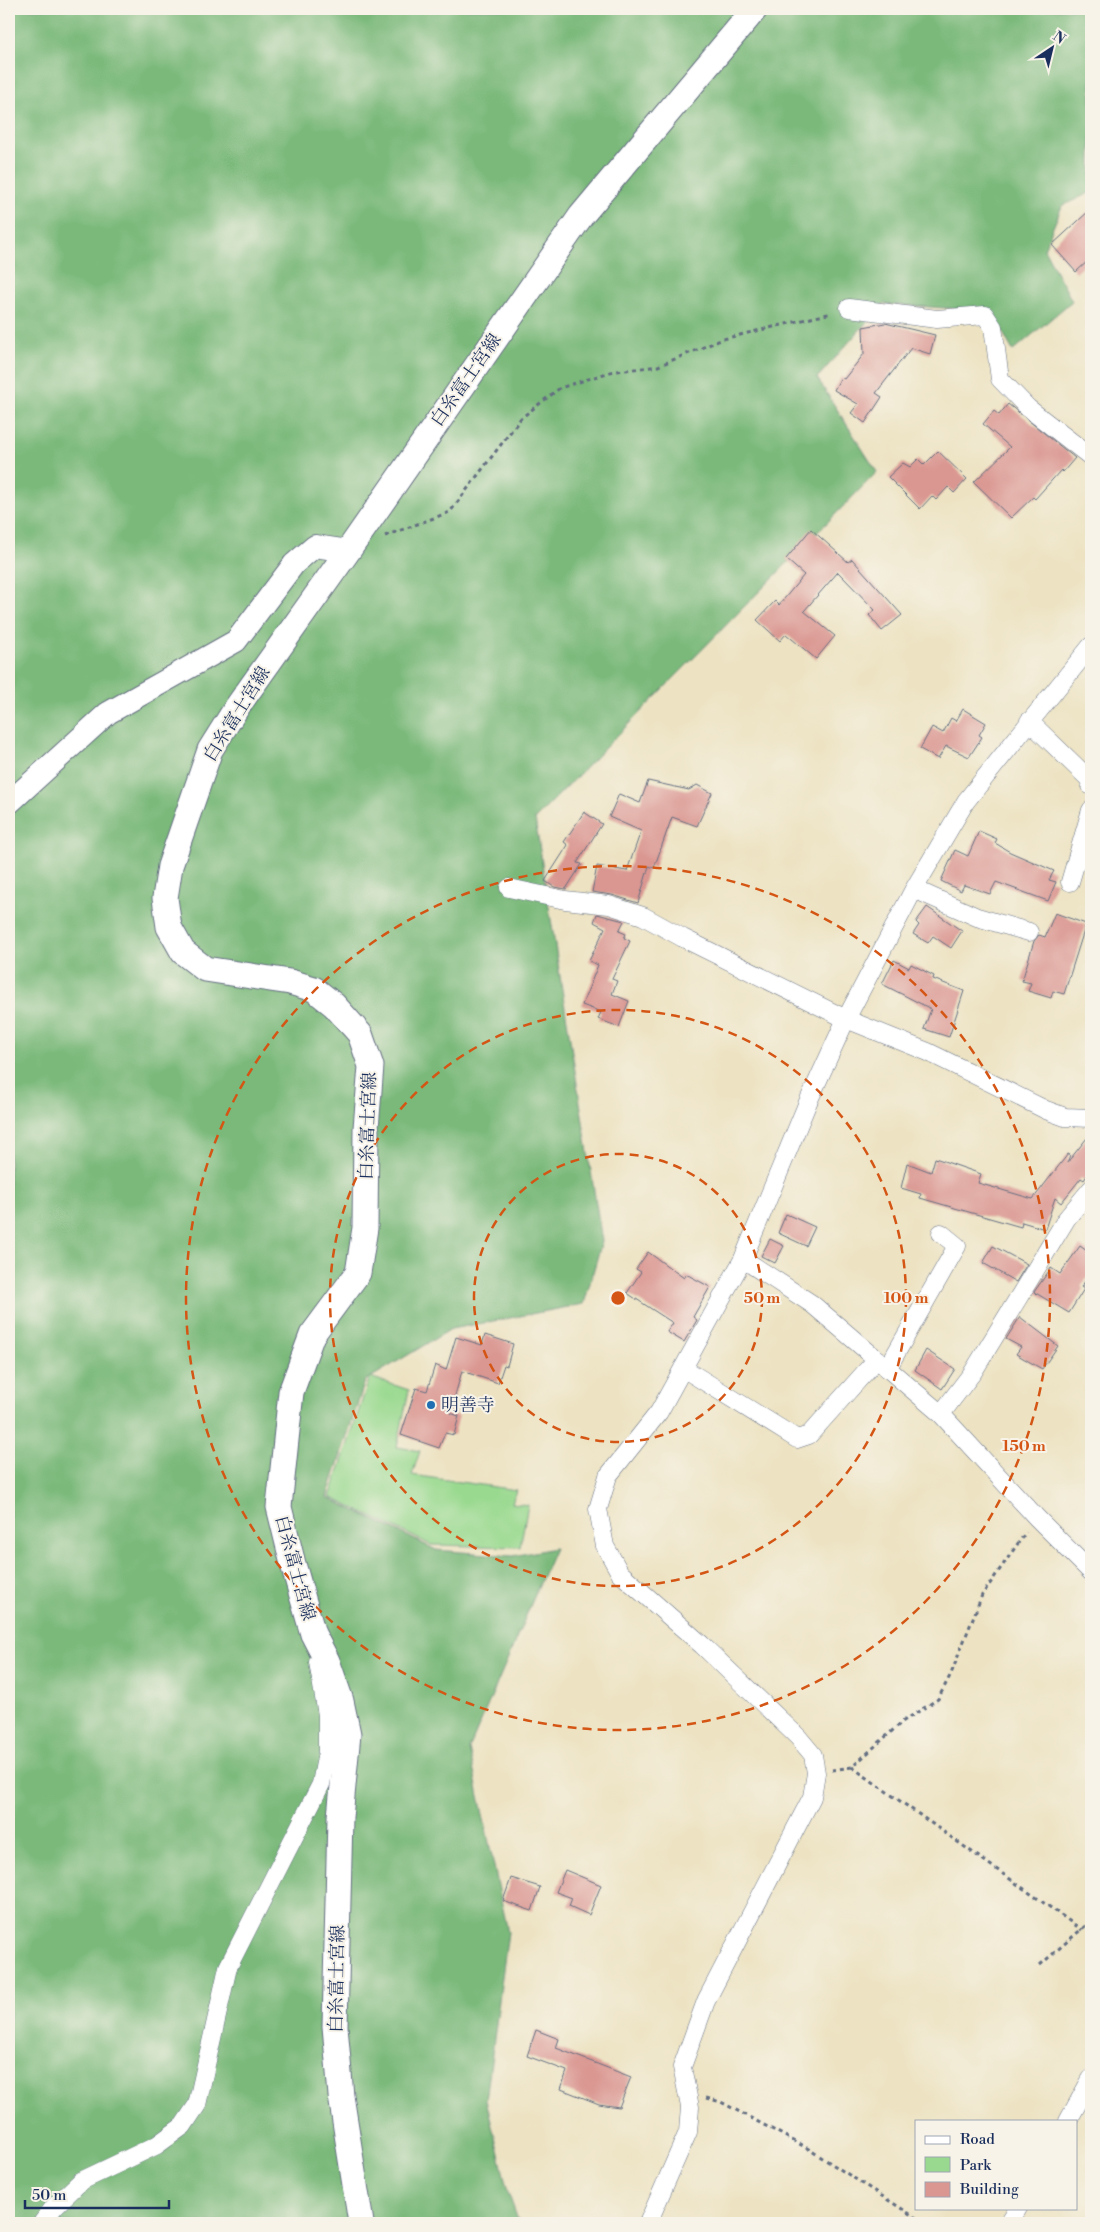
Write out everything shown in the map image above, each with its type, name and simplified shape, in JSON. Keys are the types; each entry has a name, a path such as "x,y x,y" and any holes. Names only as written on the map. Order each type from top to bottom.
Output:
{"main road":[{"name":"白糸富士宮線","path":"361,2223 341,2096 334,2026 340,1817 348,1734 327,1661 313,1634 292,1564 279,1507 291,1392 312,1335 358,1273 365,1228 366,1128 371,1066 360,1034 334,1005 314,989 290,982 205,969 183,952 169,927 165,898 170,866 210,750 236,707 348,552 581,216 755,9"}],"street":[{"path":"849,308 937,319 985,315 993,327 1000,380 1028,408 1091,457"},
{"path":"9,803 108,714 236,640 294,564 315,546 348,552"},
{"path":"648,2223 688,2132 690,2106 682,2066 706,2001 812,1797 816,1773 813,1755 798,1737 702,1645 620,1573 605,1546 598,1509 608,1476 659,1412 743,1259 808,1102 846,1019 914,889 966,801 1091,646"},
{"path":"1030,721 1089,779 1091,786"},
{"path":"1070,882 1091,810"},
{"path":"509,888 565,900 609,905 643,916 846,1019 928,1052 1046,1110 1065,1117 1091,1118"},
{"path":"914,889 977,917 1029,932"},
{"path":"941,1414 973,1372 1067,1218 1091,1189"},
{"path":"683,1368 797,1439 809,1435 881,1365 957,1246 941,1233"},
{"path":"743,1259 812,1304 881,1365 941,1414 1037,1518 1091,1572"},
{"path":"42,2223 54,2207 81,2181 157,2145 183,2126 197,2105 228,1967 321,1784 327,1752 327,1715 313,1634"},
{"path":"1069,2120 1091,2079"},
{"path":"1009,2223 1017,2210"}],"path":[{"path":"380,538 450,512 521,418 560,388 610,372 658,366 722,339 849,308"},
{"path":"816,1773 852,1767 902,1722 938,1700 951,1674 982,1595 1010,1552 1037,1518"},
{"path":"852,1767 1082,1930"},
{"path":"1040,1965 1091,1921"},
{"path":"688,2093 721,2102 807,2148 924,2223"}],"green space":[{"path":"9,9 1091,9 1091,192 1062,206 1044,249 1072,301 1013,351 991,311 883,304 817,378 877,472 535,819 602,1241 584,1304 451,1329 365,1381 327,1497 436,1550 513,1556 555,1548 469,1749 508,1932 486,2100 508,2192 519,2223 9,2223"},
{"path":"370,1377 409,1390 397,1447 420,1451 412,1475 516,1490 512,1503 528,1505 520,1547 431,1545 330,1497"}],"building":[{"path":"1091,209 1091,258 1076,272 1052,245"},
{"path":"885,323 935,335 930,354 911,348 876,393 882,397 865,423 851,413 858,404 834,390 841,377 844,379 864,354 863,327"},
{"path":"1008,404 1075,458 1063,472 1061,470 1035,499 1033,497 1011,518 974,482 1010,447 983,424 994,411 999,415"},
{"path":"938,451 967,479 954,493 948,487 936,500 932,496 920,509 888,477 903,463 910,467 918,459 924,465"},
{"path":"811,529 848,562 852,559 902,615 882,631 869,615 875,610 838,572 804,611 835,636 816,659 786,634 780,641 757,620 775,601 779,605 804,575 786,559"},
{"path":"963,709 986,723 979,735 982,737 969,757 946,746 938,759 920,749 932,727 943,733 951,718 956,721"},
{"path":"648,781 689,790 697,785 712,793 697,826 672,817 654,868 649,866 638,903 612,895 592,892 597,866 627,871 641,831 609,817 619,794 640,803"},
{"path":"584,812 602,824 577,863 582,864 566,889 554,887 545,881 568,845 564,842"},
{"path":"979,831 997,839 995,843 1010,852 1054,871 1049,880 1056,882 1048,901 996,882 990,894 964,885 961,891 941,881 955,850 968,856"},
{"path":"927,907 962,931 951,948 933,936 928,943 913,934 919,925 916,922"},
{"path":"1055,913 1086,924 1064,994 1053,991 1051,998 1028,991 1031,983 1022,981 1034,941 1039,935 1045,937"},
{"path":"597,914 624,921 619,931 626,934 624,938 630,941 612,979 617,981 612,994 629,1001 619,1027 598,1019 601,1012 582,1005 598,965 589,961 605,928 594,922"},
{"path":"894,960 909,968 911,964 934,976 933,979 964,991 949,1037 924,1029 931,1009 882,984"},
{"path":"1091,1133 1091,1170 1084,1180 1081,1178 1061,1203 1055,1198 1045,1229 1022,1222 1021,1227 920,1198 921,1194 901,1188 907,1163 931,1172 935,1158 981,1174 978,1183 1033,1199 1068,1154 1070,1155 1067,1163"},
{"path":"786,1214 815,1227 806,1246 778,1233"},
{"path":"770,1239 784,1246 775,1263 761,1256"},
{"path":"993,1246 1027,1264 1016,1282 983,1263"},
{"path":"1080,1246 1091,1254 1091,1273 1081,1287 1084,1289 1069,1313 1034,1292 1051,1268 1060,1274"},
{"path":"648,1252 684,1278 686,1274 710,1287 693,1317 697,1320 684,1342 667,1332 673,1323 627,1293 641,1272 636,1269"},
{"path":"1020,1317 1058,1346 1042,1369 1016,1354 1021,1347 1006,1339"},
{"path":"485,1335 513,1344 507,1366 504,1365 498,1383 462,1371 450,1413 459,1416 454,1435 445,1433 439,1448 401,1435 416,1388 427,1391 435,1365 446,1370 456,1337 482,1345"},
{"path":"926,1350 955,1369 942,1389 915,1370"},
{"path":"565,1870 601,1885 589,1915 569,1906 572,1898 556,1892"},
{"path":"511,1878 540,1887 532,1911 503,1901"},
{"path":"536,2030 559,2039 556,2048 631,2077 619,2107 599,2104 561,2089 567,2071 527,2056"}],"place":[{"name":"明善寺","path":"431,1405"}]}
